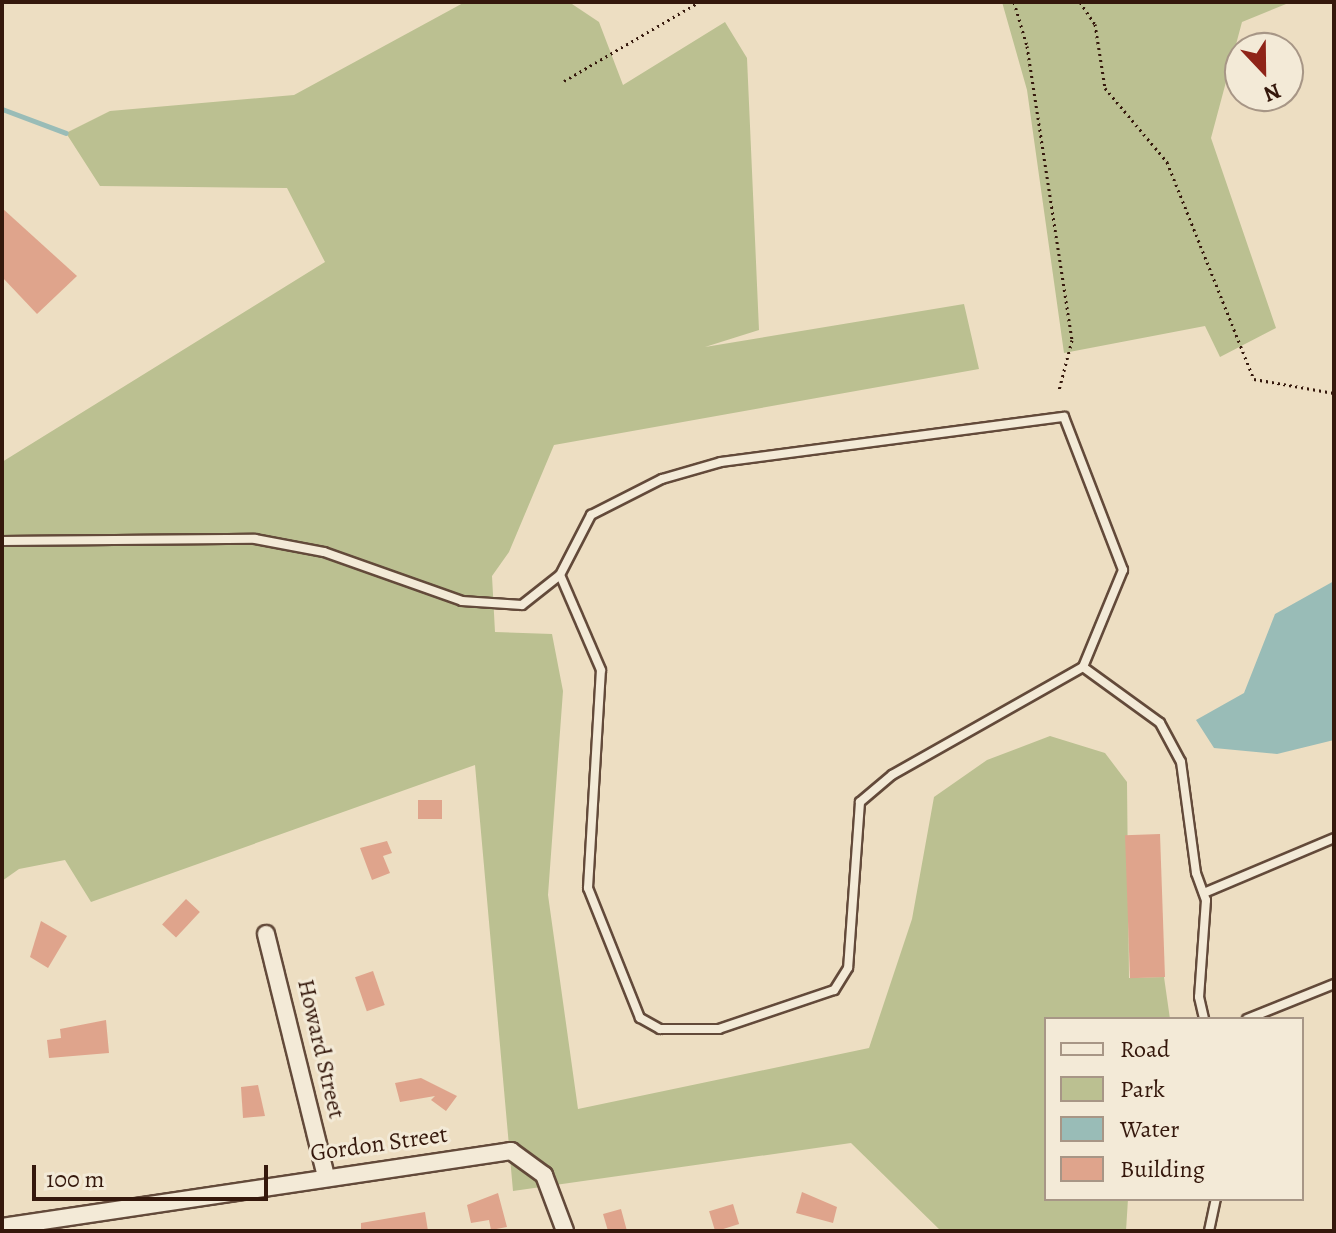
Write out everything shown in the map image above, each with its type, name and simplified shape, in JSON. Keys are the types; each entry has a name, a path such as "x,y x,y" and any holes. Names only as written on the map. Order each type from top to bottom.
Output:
{"street":[{"name":"Howard Street","path":"266,934 326,1176"},
{"name":"Gordon Street","path":"2,1227 493,1152 525,1158 544,1175 565,1231"}],"lane":[{"path":"2,541 255,539 324,552 462,601 522,605 560,575 591,515 662,479 721,462 1064,417 1123,570 1083,667 892,775 860,802 848,968 834,990 719,1029 660,1029 640,1018 588,888 601,670 560,575"},
{"path":"1083,667 1160,723 1181,762 1204,893 1205,1017"},
{"path":"1204,893 1334,838"},
{"path":"1252,1017 1334,984"},
{"path":"1209,1231 1216,1201"}],"path":[{"path":"564,81 699,2"},
{"path":"1014,2 1027,46 1072,340 1059,390"},
{"path":"1080,2 1095,24 1105,88 1167,162 1254,379 1334,393"}],"green space":[{"path":"465,2 569,2 599,22 623,85 725,22 747,58 759,330 705,347 964,304 979,369 554,445 509,552 492,576 495,632 552,634 563,691 548,895 578,1109 869,1048 912,919 934,797 987,760 1050,736 1105,753 1127,782 1129,978 1164,977 1170,1017 1044,1017 1044,1201 1128,1201 1126,1231 941,1231 851,1143 513,1191 475,765 91,902 65,860 19,869 2,881 2,462 325,262 287,188 100,186 66,133 110,111 294,95"},
{"path":"1002,2 1291,2 1242,22 1239,32 1224,32 1224,89 1211,138 1276,328 1220,357 1205,326 1064,353 1027,90"}],"water":[{"path":"1334,581 1334,740 1277,754 1214,748 1196,720 1244,693 1275,614"}],"building":[{"path":"2,208 77,276 37,314 2,277"},
{"path":"418,800 442,800 442,819 418,819"},
{"path":"1160,834 1165,977 1130,978 1125,835"},
{"path":"387,841 392,853 383,856 390,873 372,880 360,848"},
{"path":"186,899 200,912 176,938 162,925"},
{"path":"41,921 67,936 48,968 30,957"},
{"path":"373,971 385,1005 367,1011 355,977"},
{"path":"106,1020 109,1053 49,1058 47,1040 61,1038 60,1029"},
{"path":"421,1078 457,1096 446,1111 431,1100 435,1096 400,1102 395,1083"},
{"path":"258,1085 265,1116 243,1118 241,1087"},
{"path":"802,1192 837,1207 833,1223 796,1213"},
{"path":"498,1193 507,1227 491,1230 489,1220 471,1223 467,1205"},
{"path":"733,1204 739,1224 715,1231 709,1211"},
{"path":"621,1209 627,1231 608,1231 603,1214"},
{"path":"425,1212 428,1231 361,1231 361,1223"}],"waterway":[{"path":"2,109 66,133"}]}
